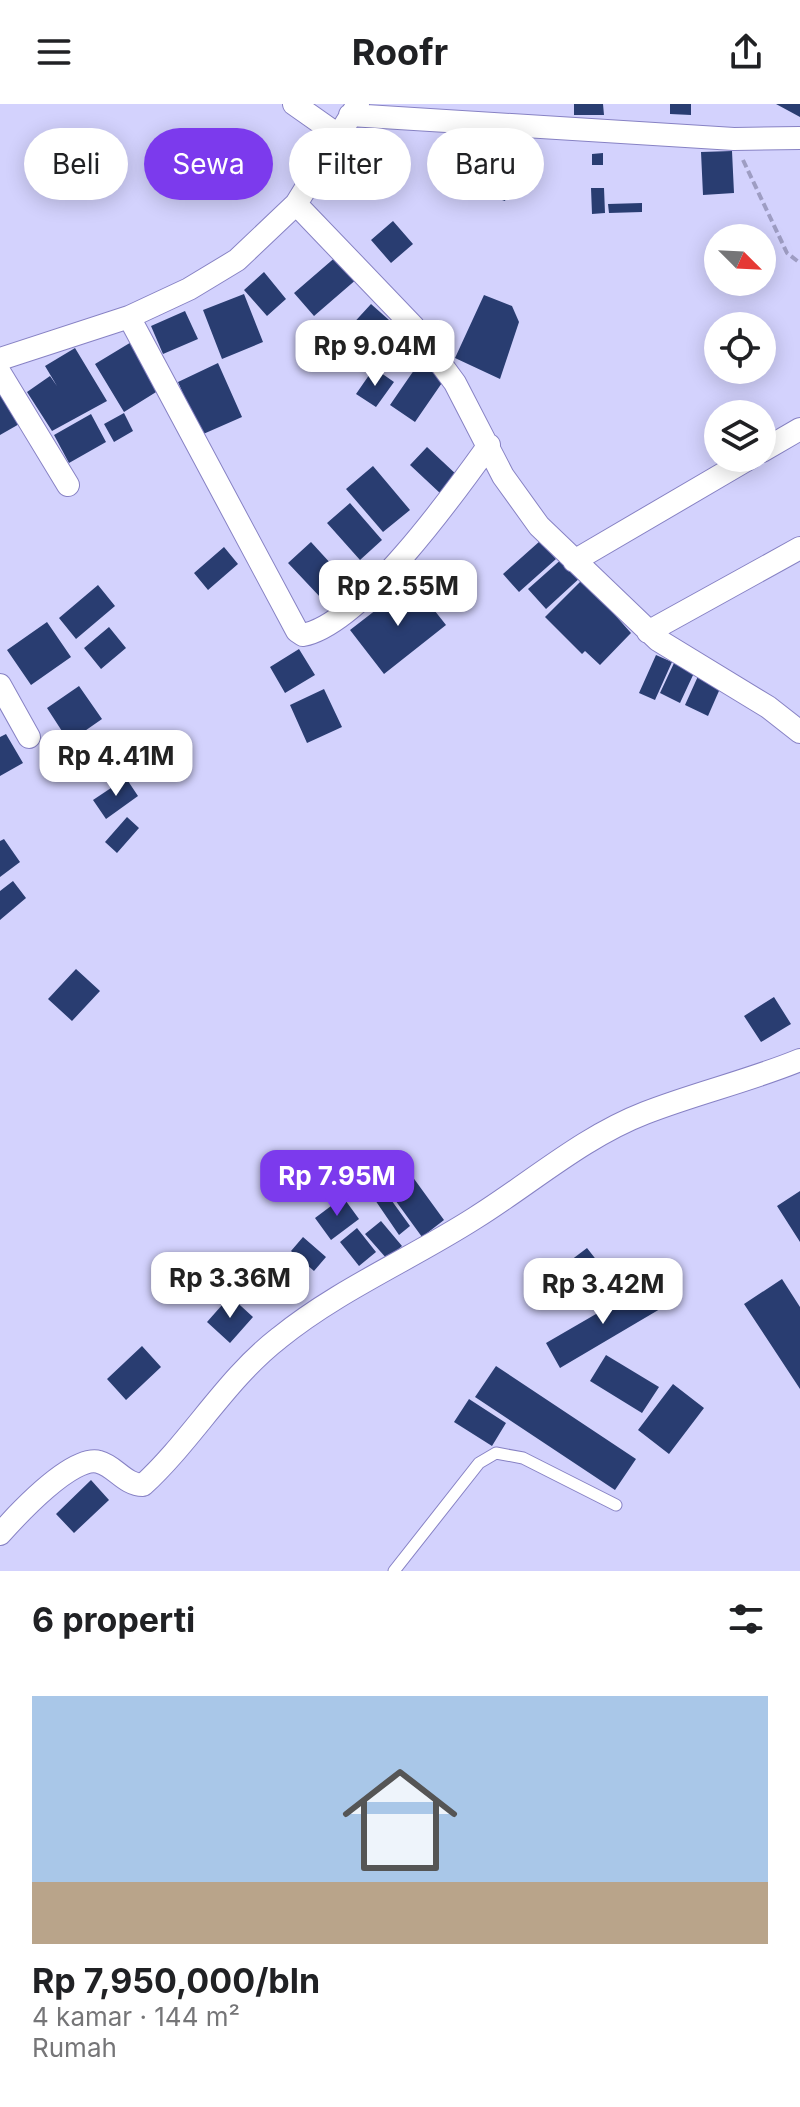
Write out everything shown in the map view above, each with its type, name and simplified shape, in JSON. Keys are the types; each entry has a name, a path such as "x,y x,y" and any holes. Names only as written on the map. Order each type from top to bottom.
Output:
{"street":[{"path":"294,104 328,128"},
{"path":"342,128 354,110 734,139 800,138"},
{"path":"0,359 129,317 189,289 237,260 298,200"},
{"path":"296,204 413,326 455,383 515,493 539,526 648,632 768,707 800,732"},
{"path":"129,317 297,631 303,635 336,620 405,555 489,445"},
{"path":"0,373 68,485"},
{"path":"776,443 800,429"},
{"path":"574,561 726,472"},
{"path":"648,632 800,548"},
{"path":"0,685 29,737"},
{"path":"0,1534 31,1500 89,1461 101,1462 133,1483 143,1485 228,1387 278,1338 328,1304 477,1217 607,1131 644,1113 747,1082 800,1060"}],"lane":[{"path":"394,1571 479,1463 496,1453 523,1458 616,1505"}],"path":[{"path":"734,139 787,253 800,263"}],"building":[{"path":"574,104 603,104 604,115 574,115"},
{"path":"670,104 691,104 691,115 670,114"},
{"path":"776,104 800,104 800,117"},
{"path":"732,151 734,193 703,195 701,152"},
{"path":"603,153 603,165 592,165 592,154"},
{"path":"591,188 604,188 605,213 592,214"},
{"path":"642,203 642,212 609,213 608,204"},
{"path":"393,221 413,244 391,263 371,240"},
{"path":"338,255 358,278 314,316 294,293"},
{"path":"264,272 286,299 267,316 244,290"},
{"path":"244,294 263,342 222,359 203,310"},
{"path":"484,295 512,306 519,322 500,379 455,358"},
{"path":"371,304 398,328 376,352 349,328"},
{"path":"185,311 198,339 163,354 151,326"},
{"path":"133,341 161,389 124,412 95,364"},
{"path":"75,348 107,401 52,431 27,392 50,376 57,386 45,366"},
{"path":"421,360 446,377 415,422 390,405"},
{"path":"218,363 242,417 201,435 178,382"},
{"path":"374,368 394,382 376,407 356,394"},
{"path":"0,390 21,423 0,435"},
{"path":"124,413 133,431 114,442 104,424"},
{"path":"91,414 106,442 69,463 54,435"},
{"path":"427,447 458,476 441,494 410,465"},
{"path":"373,466 410,510 383,532 346,489"},
{"path":"350,503 382,540 360,560 327,523"},
{"path":"540,541 556,559 519,592 503,574"},
{"path":"311,542 343,577 321,598 288,563"},
{"path":"224,547 238,564 208,590 194,573"},
{"path":"564,557 582,576 546,609 528,589"},
{"path":"583,579 631,633 600,665 585,651 582,654 545,617"},
{"path":"412,582 446,625 384,674 350,630"},
{"path":"98,585 115,606 76,639 59,618"},
{"path":"47,622 71,657 31,685 7,650"},
{"path":"109,627 126,648 101,669 84,648"},
{"path":"299,649 315,675 285,693 270,667"},
{"path":"656,655 672,662 655,700 639,693"},
{"path":"674,663 694,673 680,703 660,693"},
{"path":"699,674 722,684 708,716 685,705"},
{"path":"79,686 102,719 69,742 47,708"},
{"path":"324,689 342,727 307,743 290,705"},
{"path":"6,734 23,763 0,776 0,737"},
{"path":"126,778 138,796 106,819 93,800"},
{"path":"127,817 139,828 117,853 105,842"},
{"path":"4,839 20,862 0,877 0,841"},
{"path":"13,881 26,898 0,920 0,891"},
{"path":"76,969 100,991 72,1021 48,999"},
{"path":"774,997 791,1024 761,1042 744,1016"},
{"path":"412,1176 444,1220 422,1237 390,1193"},
{"path":"384,1190 410,1226 399,1235 373,1197"},
{"path":"800,1191 800,1242 777,1206"},
{"path":"343,1197 359,1219 331,1240 315,1218"},
{"path":"381,1221 402,1246 387,1259 365,1234"},
{"path":"357,1228 376,1252 359,1266 340,1242"},
{"path":"303,1237 326,1257 314,1271 291,1251"},
{"path":"587,1248 605,1271 572,1296 554,1273"},
{"path":"253,1263 272,1280 261,1293 241,1276"},
{"path":"278,1266 293,1281 284,1289 270,1273"},
{"path":"782,1279 800,1307 800,1389 744,1304"},
{"path":"646,1285 660,1309 560,1368 546,1343"},
{"path":"230,1296 253,1317 230,1343 207,1322"},
{"path":"142,1346 161,1367 126,1400 107,1379"},
{"path":"606,1355 659,1387 642,1413 590,1381"},
{"path":"496,1366 636,1459 615,1490 475,1397"},
{"path":"673,1384 704,1408 669,1454 638,1430"},
{"path":"469,1399 506,1423 492,1446 454,1422"},
{"path":"91,1480 109,1500 74,1533 56,1514"}]}
